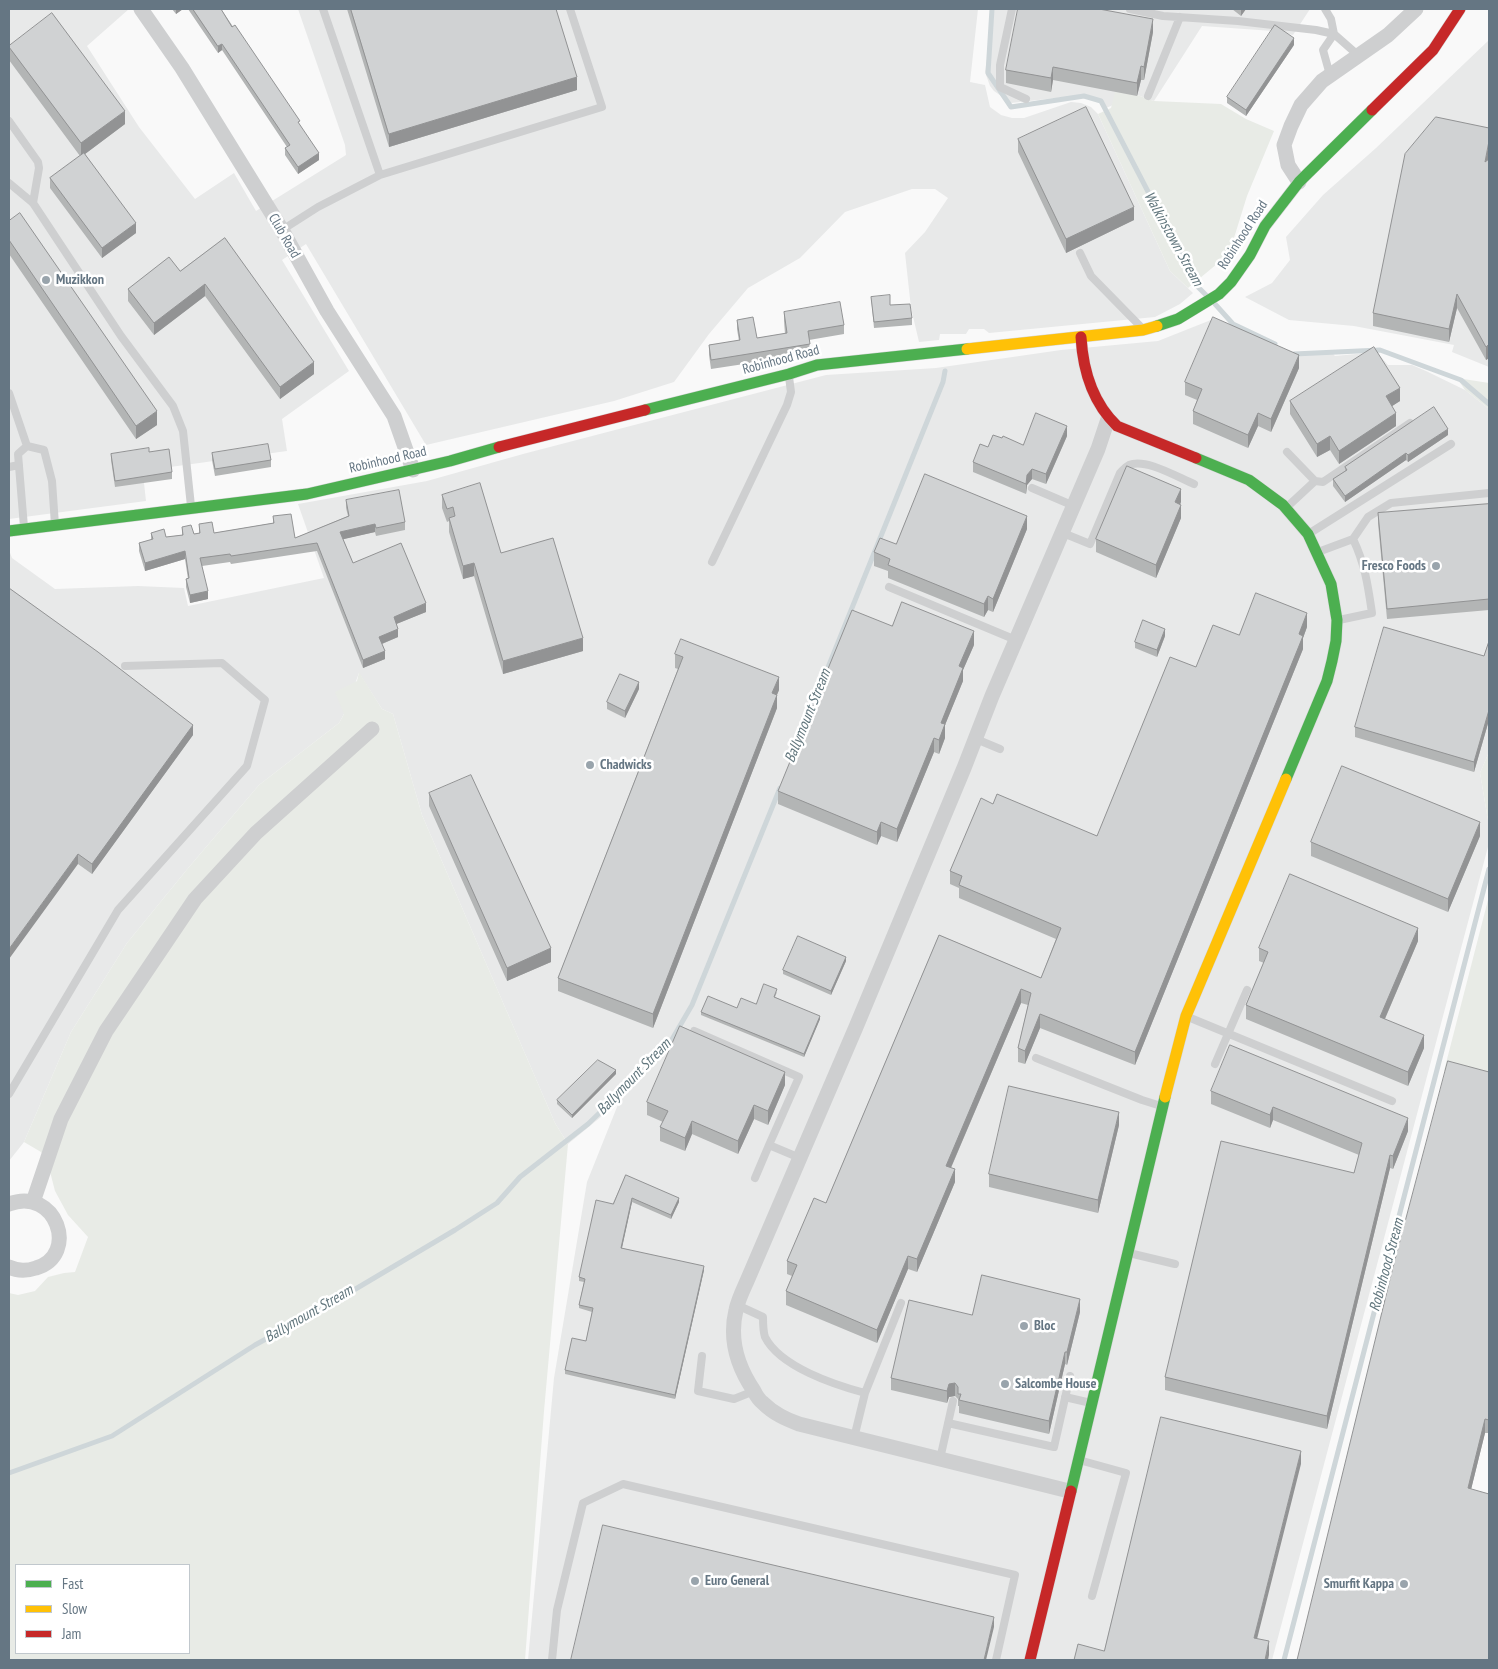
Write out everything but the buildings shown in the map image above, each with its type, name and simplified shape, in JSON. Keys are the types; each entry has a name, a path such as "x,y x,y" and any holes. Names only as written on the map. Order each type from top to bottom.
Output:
{"street":[{"name":"Club Road","path":"141,9 182,68 282,230 327,311 394,416 413,470"},
{"path":"1299,182 1288,165 1284,145 1301,105 1322,81 1388,36 1416,9"},
{"name":"Robinhood Road","path":"9,531 192,510 307,494 413,470 789,374 817,364 1143,330 1178,319 1219,294 1241,269 1265,226 1299,182 1433,50 1460,9"},
{"path":"1030,1660 1090,1403 1186,1016 1326,681 1332,661 1337,620 1331,584 1317,552 1308,534 1286,509 1249,480 1118,426 1108,419 1095,397 1085,372 1081,337"},
{"path":"1069,1491 854,1438 800,1424 779,1416 761,1402 754,1391 740,1367 733,1339 737,1305 860,1018 1016,640 1098,449 1108,419"},
{"path":"34,1202 61,1119 106,1031 195,900 256,834 372,728"},
{"path":"9,1204 22,1200 44,1206 57,1222 59,1232 57,1249 47,1262 30,1270 10,1272"}],"lane":[{"path":"323,9 380,175"},
{"path":"282,230 318,207 380,175 602,107 570,9"},
{"path":"1012,9 1000,65 1000,87 1026,99"},
{"path":"1130,9 1163,16 1238,21 1316,30 1334,34 1359,56"},
{"path":"1325,9 1331,18 1334,34 1323,50 1330,75"},
{"path":"1148,96 1180,17"},
{"path":"9,121 38,162 39,168 33,203"},
{"path":"9,183 33,203 121,336 173,406 183,431 192,510"},
{"path":"1080,253 1091,276 1143,330"},
{"path":"712,562 787,405 791,392 789,374"},
{"path":"9,393 28,446"},
{"path":"1287,452 1315,481 1323,482 1410,423"},
{"path":"1308,534 1451,444"},
{"path":"24,529 18,454 28,446"},
{"path":"28,446 44,450 52,481 55,525"},
{"path":"1062,533 1090,544 1120,473 1126,466 1138,463 1151,466 1194,484"},
{"path":"9,467 19,465"},
{"path":"1286,509 1315,481"},
{"path":"1032,488 1074,506"},
{"path":"1317,552 1353,539 1368,517 1391,503 1489,493"},
{"path":"1337,620 1372,613 1368,582 1362,557 1353,539"},
{"path":"889,587 1016,640"},
{"path":"9,1094 118,910 247,766 264,700 222,663 125,666"},
{"path":"976,738 1000,749"},
{"path":"1215,1064 1247,990"},
{"path":"1186,1016 1392,1101"},
{"path":"694,1031 799,1077 755,1178"},
{"path":"1036,1058 1142,1100 1163,1106"},
{"path":"769,1144 800,1158"},
{"path":"1127,1253 1175,1264"},
{"path":"854,1438 865,1393 901,1302"},
{"path":"737,1305 763,1317 764,1336 776,1351 797,1367 838,1386 865,1393"},
{"path":"702,1356 698,1391 734,1398 754,1391"},
{"path":"948,1423 1054,1446 1070,1376"},
{"path":"1065,1397 1090,1403"},
{"path":"940,1459 953,1401"},
{"path":"1077,1459 1126,1474 1092,1596"},
{"path":"552,1660 558,1610 583,1503 623,1484 1015,1575 996,1660"}],"shaded area":[{"path":"9,9 129,9 87,46 139,127 195,199 234,173 256,211 346,155 345,145 298,9 978,9 970,82 985,85 990,107 1001,115 1012,118 1024,118 1071,102 1091,107 1098,114 1170,271 1193,293 1180,304 1155,317 989,333 984,329 969,329 966,334 940,334 939,340 919,342 911,308 905,253 925,232 948,198 935,189 912,189 845,212 800,258 748,288 709,334 674,382 614,401 426,445 306,244 282,260 349,371 282,419 287,451 170,467 141,456 146,501 9,519"},
{"path":"994,9 1310,9 1293,35 1273,31 1202,26 1154,101 1137,95 1106,108 1099,100 1083,95 1011,103 994,91 985,72"},
{"path":"1489,40 1489,367 1452,352 1454,345 1354,326 1289,320 1245,297 1272,283 1290,260 1286,237 1323,195 1376,148"},
{"path":"1115,92 1137,95 1154,101 1221,104 1246,119 1274,131 1247,196 1229,254 1188,288 1170,271 1098,114 1111,108"},
{"path":"1216,318 1223,326 1287,354 1331,352 1335,356 1377,352 1388,365 1412,365 1426,371 1465,390 1489,409 1489,752 1480,773 1489,826 1489,843 1272,1660 528,1660 554,1378 587,1182 619,1102 568,1144 555,1123 422,815 393,714 382,709 359,673 339,723 259,785 127,943 71,1032 24,1142 9,1161 9,550 12,558 55,589 138,586 184,588 188,606 324,578 298,504 427,481 826,375 936,368 1061,350 1158,341"},
{"path":"1457,378 1489,383 1489,409 1465,390"},
{"path":"359,672 382,709 393,714 422,815 555,1123 568,1144 544,1411 525,1660 9,1660 9,1293 18,1295 35,1291 48,1277 75,1272 88,1237 68,1215 55,1191 47,1160 41,1152 24,1142 71,1032 127,943 259,785 339,723 344,714 335,692 357,681"},
{"path":"1489,752 1489,826 1480,773"},
{"path":"1489,896 1489,1084 1444,1071"}],"waterway":[{"name":"Walkinstown Stream","path":"992,9 988,73 1011,107 1084,96 1101,101 1197,286 1207,296"},
{"name":"Walkinstown Stream","path":"1215,304 1233,324 1275,344"},
{"name":"Walkinstown Stream","path":"1294,354 1380,350 1461,380 1489,404"},
{"name":"Ballymount Stream","path":"804,727 943,382 945,371"},
{"name":"Ballymount Stream","path":"9,1473 112,1436 255,1345 337,1300 455,1230 497,1203 520,1177 588,1124 667,1048 692,1005 780,788"},
{"name":"Robinhood Stream","path":"1284,1660 1489,869"}],"traffic: fast":[{"path":"1157,326 1178,319 1219,294 1231,282 1250,255 1265,226 1299,182 1372,110"},
{"path":"645,410 789,374 817,365 967,349"},
{"path":"9,531 307,494 450,461 499,447"},
{"path":"1196,458 1249,480 1283,505 1308,534 1331,584 1337,620 1336,641 1332,661 1327,681 1286,779"},
{"path":"1071,1491 1165,1097"}],"traffic: slow":[{"path":"967,349 1143,330 1157,326"},
{"path":"1165,1097 1186,1016 1286,779"}],"traffic: jam":[{"path":"1372,110 1433,50 1460,9"},
{"path":"1081,337 1084,362 1090,385 1108,417 1117,426 1196,458"},
{"path":"499,447 645,410"},
{"path":"1030,1660 1071,1491"}],"place":[{"name":"Muzikkon","path":"46,280"},
{"name":"Fresco Foods","path":"1436,566"},
{"name":"Chadwicks","path":"590,765"},
{"name":"Bloc","path":"1024,1326"},
{"name":"Salcombe House","path":"1005,1384"},
{"name":"Euro General","path":"695,1581"},
{"name":"Smurfit Kappa","path":"1404,1584"}]}
